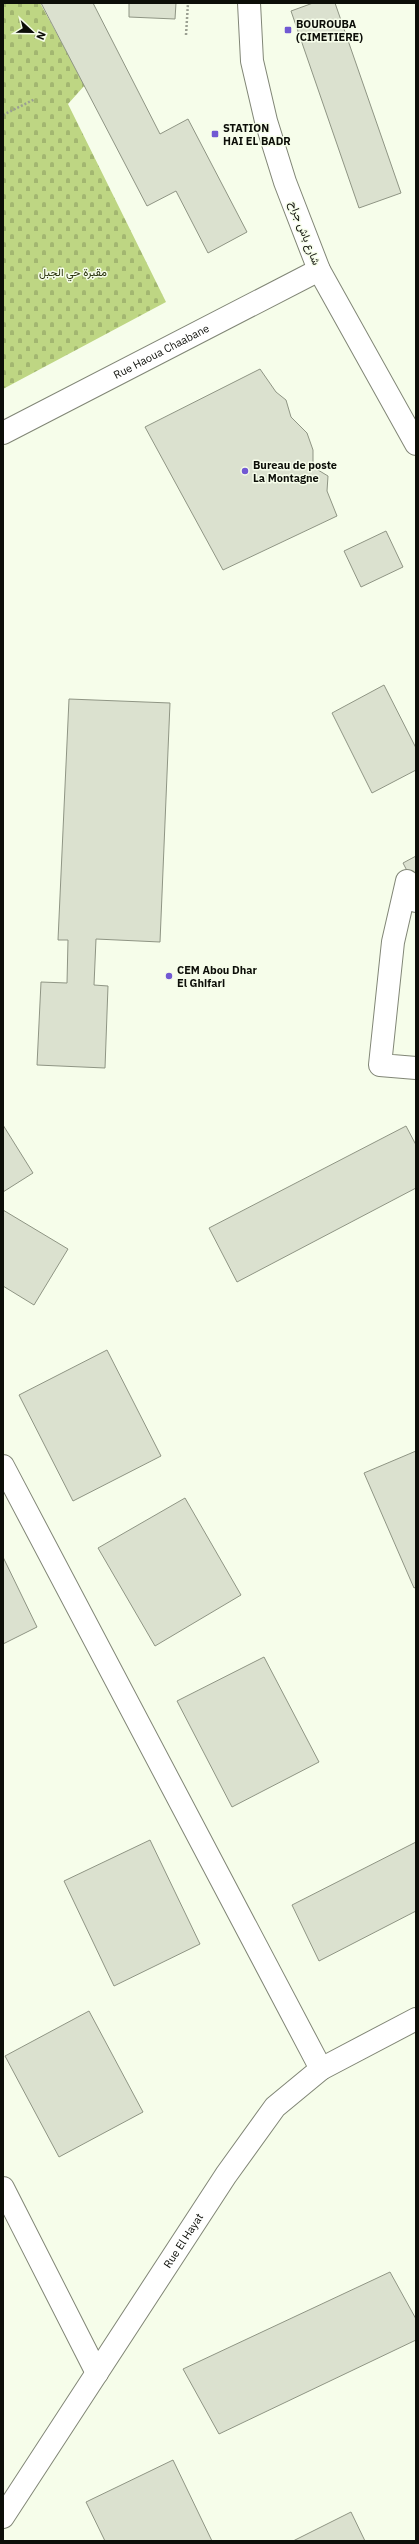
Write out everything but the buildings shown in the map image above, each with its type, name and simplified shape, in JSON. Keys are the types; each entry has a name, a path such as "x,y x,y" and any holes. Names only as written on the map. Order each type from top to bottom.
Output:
{"street":[{"name":"شارع باش جراح","path":"249,3 252,61 266,121 286,182 319,270 416,444"},
{"name":"Rue Haoua Chaabane","path":"3,434 319,270"},
{"path":"416,901 407,881 393,942 380,1065 416,1068"},
{"path":"3,1466 321,2069"},
{"name":"Rue El Hayat","path":"3,2517 226,2175 275,2107 321,2069 416,2018"},
{"path":"3,2188 9,2214 97,2373"}],"path":[{"path":"186,35 188,3"},
{"path":"3,115 34,99"}],"green space":[{"name":"مقبرة حي الجبل","path":"3,3 40,3 85,85 68,104 166,302 3,389"}],"place":[{"name":"BOUROUBA (CIMETIERE)","path":"288,30"},
{"name":"STATION HAI EL BADR","path":"215,134"},
{"name":"Bureau de poste La Montagne","path":"245,471"},
{"name":"CEM Abou Dhar El Ghifari","path":"169,976"}]}
